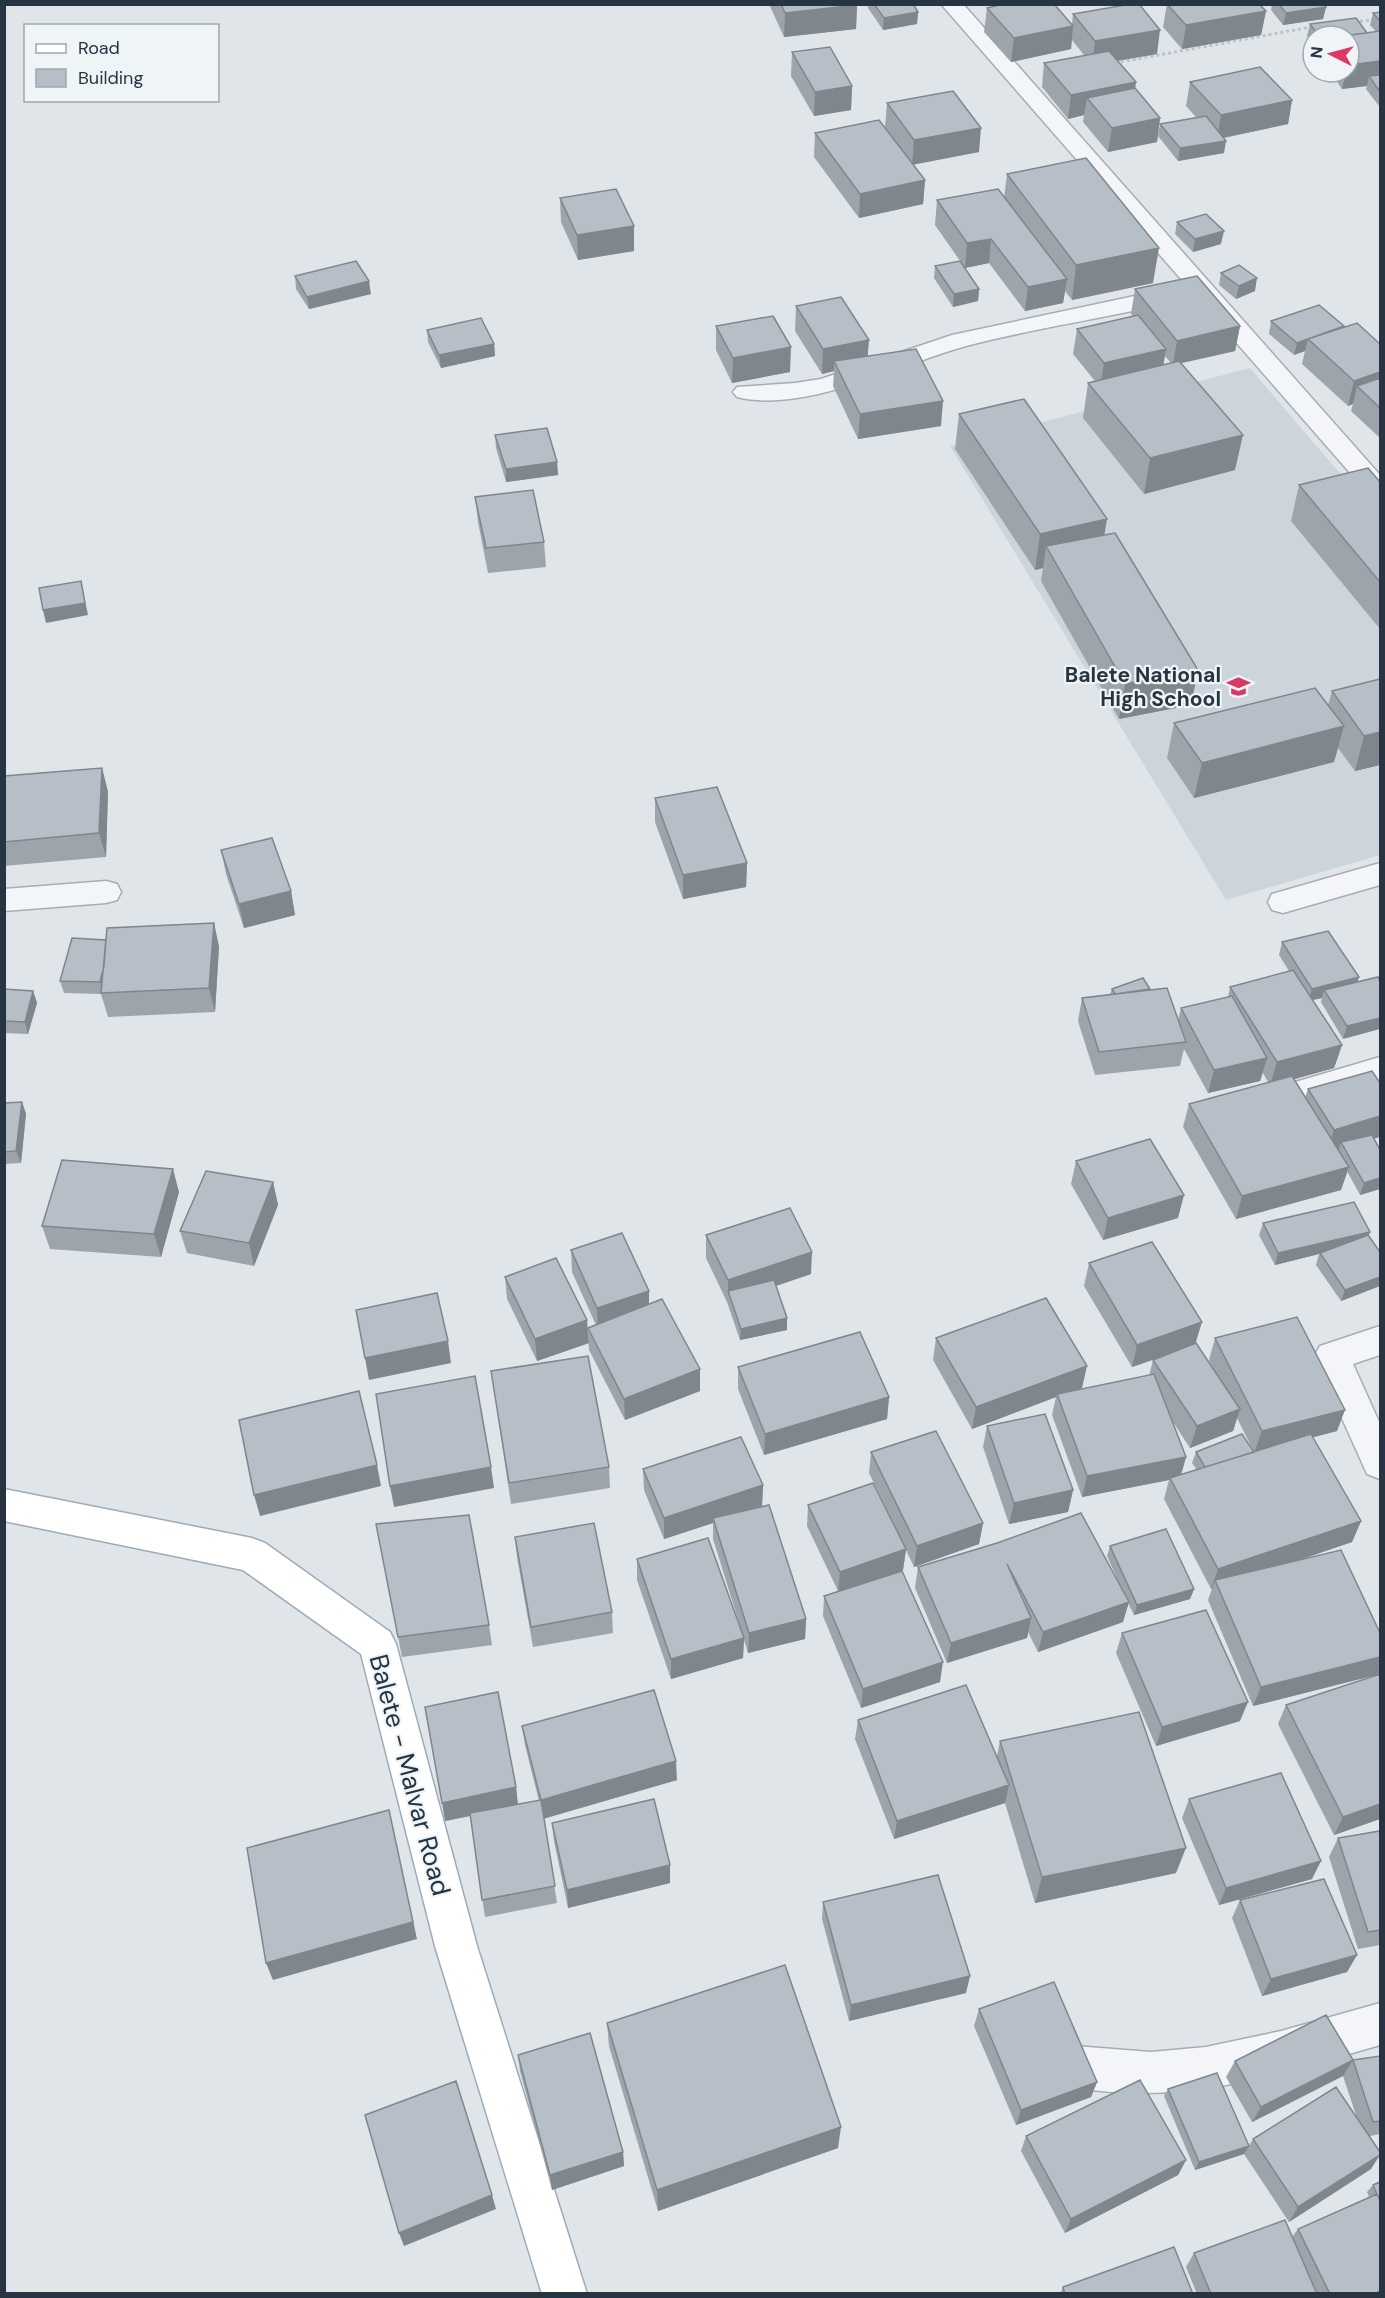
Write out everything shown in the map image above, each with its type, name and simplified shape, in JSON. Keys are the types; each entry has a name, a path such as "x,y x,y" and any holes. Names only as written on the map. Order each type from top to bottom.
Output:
{"main road":[{"name":"Balete - Malvar Road","path":"4,1504 252,1555 377,1644 456,1946 565,2294"}],"street":[{"path":"951,4 1380,491"},
{"path":"746,392 795,391 827,385 961,340 1203,288"},
{"path":"1283,902 1380,874"},
{"path":"4,900 106,892"},
{"path":"1263,1104 1380,1069"},
{"path":"1380,1341 1332,1356 1380,1463"},
{"path":"1062,2066 1127,2073 1180,2072 1241,2061 1380,2024"}],"path":[{"path":"1345,23 1380,19"},
{"path":"1105,66 1301,28"}],"shaded area":[{"name":"Balete National High School","path":"1250,368 1380,520 1380,855 1226,900 950,446"}],"building":[{"path":"781,4 857,4 857,5 785,13"},
{"path":"874,4 913,4 918,12 884,18"},
{"path":"1004,4 1054,4 1073,26 1014,38 987,8"},
{"path":"1139,4 1160,30 1095,41 1073,14"},
{"path":"1167,4 1259,4 1266,11 1186,25"},
{"path":"1279,4 1324,4 1326,7 1286,13"},
{"path":"1380,12 1380,21 1373,13"},
{"path":"1356,18 1360,24 1310,24"},
{"path":"1361,25 1367,33 1361,34"},
{"path":"1380,31 1380,61 1361,63 1361,34"},
{"path":"830,47 852,86 815,92 792,52"},
{"path":"1109,51 1136,82 1071,95 1044,63"},
{"path":"1260,67 1292,100 1221,115 1190,82"},
{"path":"1380,75 1380,92 1369,76"},
{"path":"1135,88 1160,118 1112,128 1087,98"},
{"path":"953,91 981,128 914,140 887,103"},
{"path":"1206,116 1226,141 1180,148 1160,124"},
{"path":"879,120 925,180 860,194 815,133"},
{"path":"1086,158 1159,248 1076,265 1007,174"},
{"path":"616,189 634,226 577,235 560,198"},
{"path":"998,189 1067,279 1028,287 991,239 967,243 937,200"},
{"path":"1206,214 1224,231 1195,239 1177,222"},
{"path":"356,261 369,281 307,297 295,276"},
{"path":"960,261 979,289 954,294 935,266"},
{"path":"1239,265 1257,278 1239,286 1221,273"},
{"path":"1197,276 1240,326 1177,341 1135,289"},
{"path":"841,297 869,340 823,349 796,306"},
{"path":"1319,305 1344,326 1297,343 1271,321"},
{"path":"1138,315 1166,349 1104,363 1077,329"},
{"path":"773,316 791,347 733,358 716,326"},
{"path":"481,318 494,344 439,355 427,330"},
{"path":"1357,323 1380,344 1380,372 1354,381 1308,339"},
{"path":"916,349 943,401 860,414 834,361"},
{"path":"1179,361 1243,435 1150,458 1088,383"},
{"path":"1380,378 1380,408 1357,386"},
{"path":"1024,399 1107,519 1040,534 959,414"},
{"path":"547,428 557,462 506,469 495,435"},
{"path":"1368,468 1380,482 1380,582 1299,485"},
{"path":"533,490 544,542 486,548 475,497"},
{"path":"1115,533 1198,670 1125,684 1046,546"},
{"path":"81,581 85,603 43,610 39,588"},
{"path":"1380,679 1380,732 1364,736 1332,691"},
{"path":"1315,688 1344,726 1202,763 1174,723"},
{"path":"102,768 99,833 4,842 4,776"},
{"path":"717,787 747,863 683,875 655,798"},
{"path":"272,838 291,891 239,904 221,850"},
{"path":"214,923 209,988 101,993 107,928"},
{"path":"1328,931 1359,977 1312,989 1282,942"},
{"path":"72,938 106,940 100,982 60,981"},
{"path":"1293,970 1342,1045 1277,1062 1230,987"},
{"path":"1378,977 1380,1018 1347,1026 1324,990"},
{"path":"1143,978 1150,989 1115,994 1112,989"},
{"path":"1167,988 1186,1042 1099,1052 1082,998"},
{"path":"4,989 33,991 25,1022 4,1021"},
{"path":"1232,996 1267,1058 1214,1070 1181,1008"},
{"path":"1372,1071 1380,1083 1380,1116 1334,1130 1308,1089"},
{"path":"1292,1076 1349,1167 1242,1196 1189,1104"},
{"path":"22,1102 16,1151 4,1152 4,1103"},
{"path":"1372,1135 1380,1150 1380,1178 1364,1183 1341,1142"},
{"path":"1150,1139 1184,1195 1108,1218 1076,1161"},
{"path":"62,1160 173,1169 154,1234 42,1226"},
{"path":"206,1171 273,1182 249,1243 180,1231"},
{"path":"1354,1202 1370,1232 1278,1253 1263,1223"},
{"path":"790,1208 812,1252 728,1280 706,1235"},
{"path":"622,1233 649,1291 597,1308 571,1250"},
{"path":"1368,1235 1380,1252 1380,1277 1345,1290 1320,1253"},
{"path":"1152,1242 1202,1322 1137,1345 1089,1263"},
{"path":"556,1258 587,1320 535,1339 505,1277"},
{"path":"774,1280 787,1318 741,1329 728,1291"},
{"path":"437,1293 448,1341 365,1358 356,1310"},
{"path":"1046,1298 1087,1366 976,1407 936,1338"},
{"path":"662,1299 700,1369 624,1399 588,1328"},
{"path":"1297,1317 1345,1410 1262,1431 1215,1338"},
{"path":"860,1332 889,1397 765,1434 738,1367"},
{"path":"1196,1343 1240,1409 1197,1426 1153,1360"},
{"path":"588,1356 609,1467 509,1483 491,1371"},
{"path":"1154,1374 1186,1457 1087,1476 1057,1394"},
{"path":"475,1376 491,1467 390,1486 376,1394"},
{"path":"359,1391 377,1465 254,1495 239,1420"},
{"path":"1045,1414 1073,1490 1014,1503 987,1426"},
{"path":"936,1431 983,1523 917,1546 871,1452"},
{"path":"1242,1434 1254,1452 1205,1467 1196,1452"},
{"path":"1311,1434 1361,1521 1218,1569 1170,1478"},
{"path":"741,1437 763,1485 664,1518 643,1469"},
{"path":"873,1483 906,1549 840,1572 808,1505"},
{"path":"769,1505 806,1619 749,1633 713,1518"},
{"path":"1081,1513 1129,1602 1043,1632 1007,1564 1031,1618 951,1643 918,1567 997,1543"},
{"path":"469,1515 489,1625 398,1637 376,1524"},
{"path":"594,1523 612,1612 531,1627 515,1537"},
{"path":"1166,1529 1194,1589 1137,1605 1110,1546"},
{"path":"708,1538 744,1638 671,1659 637,1559"},
{"path":"1341,1550 1380,1633 1380,1657 1261,1687 1215,1580"},
{"path":"902,1571 943,1662 863,1689 824,1596"},
{"path":"1206,1610 1248,1702 1162,1727 1122,1633"},
{"path":"1380,1674 1380,1804 1343,1817 1286,1705"},
{"path":"966,1685 1009,1785 897,1821 858,1720"},
{"path":"654,1690 676,1761 541,1800 522,1726"},
{"path":"498,1692 516,1787 442,1803 425,1707"},
{"path":"1139,1712 1186,1848 1042,1877 1000,1741"},
{"path":"1281,1773 1321,1861 1226,1888 1189,1799"},
{"path":"654,1799 670,1865 567,1890 552,1823"},
{"path":"541,1800 555,1886 482,1900 470,1813"},
{"path":"389,1810 413,1922 266,1963 247,1848"},
{"path":"1380,1831 1380,1930 1368,1932 1338,1838"},
{"path":"938,1875 970,1976 851,2005 823,1902"},
{"path":"1324,1879 1357,1955 1271,1979 1240,1900"},
{"path":"785,1965 841,2127 657,2190 607,2023"},
{"path":"1054,1982 1097,2082 1021,2110 979,2009"},
{"path":"1326,2015 1353,2060 1261,2107 1235,2061"},
{"path":"590,2033 623,2152 550,2175 518,2055"},
{"path":"1380,2056 1380,2121 1373,2122 1353,2060"},
{"path":"1217,2073 1249,2146 1199,2162 1168,2089"},
{"path":"1140,2080 1186,2160 1071,2219 1026,2136"},
{"path":"456,2081 492,2195 399,2233 365,2115"},
{"path":"1336,2087 1380,2155 1298,2207 1253,2139"},
{"path":"1380,2182 1380,2201 1373,2185"},
{"path":"1377,2194 1380,2201 1380,2291 1375,2294 1330,2294 1298,2229"},
{"path":"1285,2220 1317,2294 1211,2294 1194,2253"},
{"path":"1174,2247 1193,2294 1065,2294 1063,2287"}],"place":[{"name":"Balete National High School","path":"1239,687"}]}
